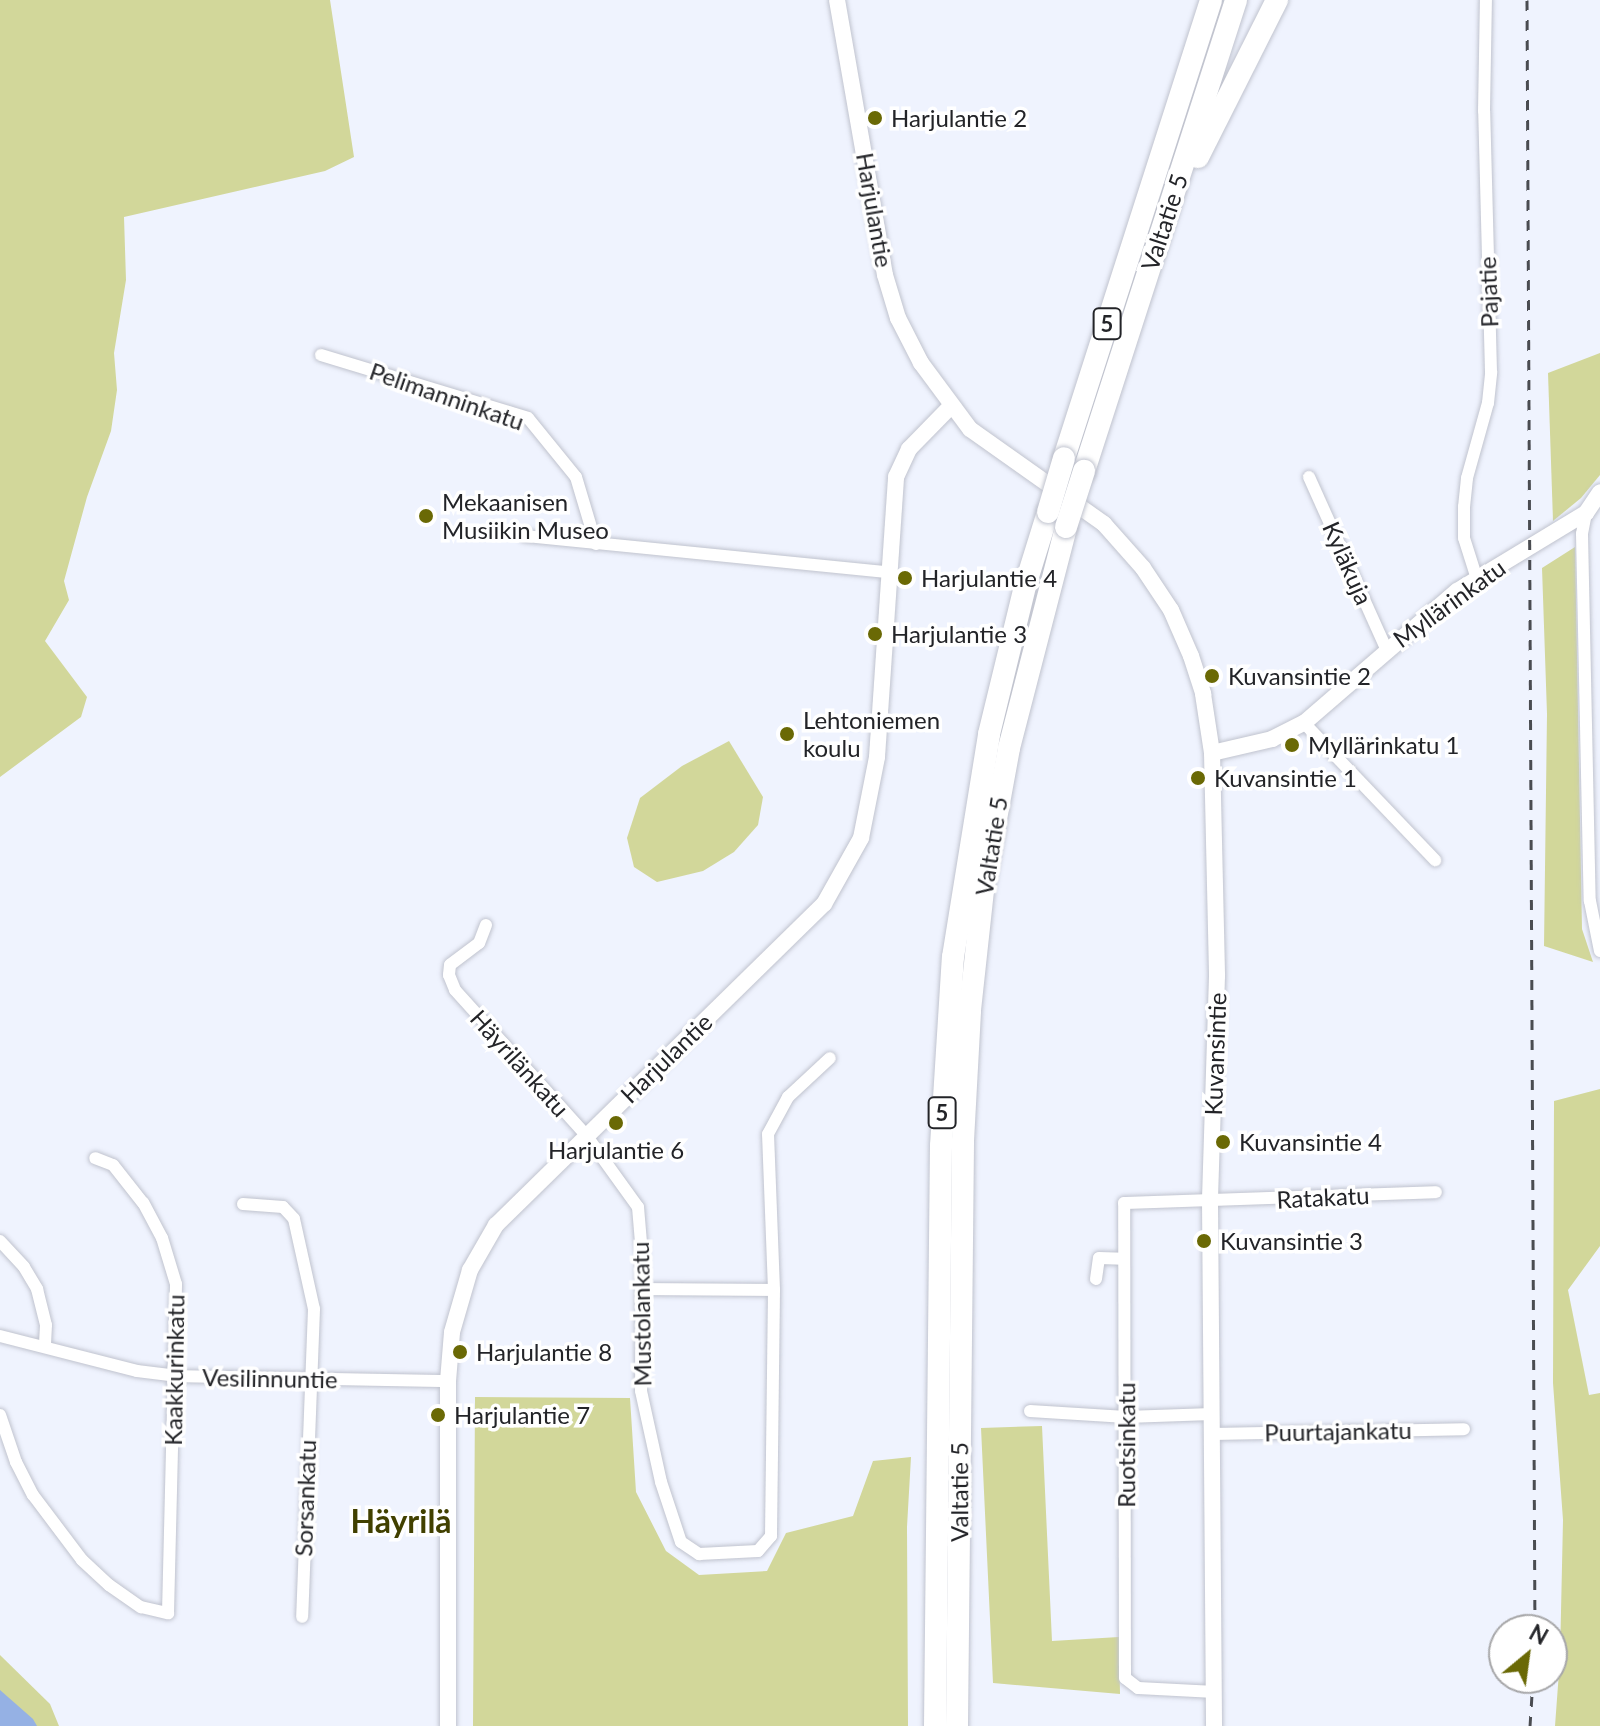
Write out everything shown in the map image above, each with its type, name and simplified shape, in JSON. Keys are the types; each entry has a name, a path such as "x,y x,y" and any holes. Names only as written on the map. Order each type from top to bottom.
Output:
{"highway":[{"name":"Valtatie 5","path":"935,1726 941,1146 953,957 989,734 1025,586 1211,0"},
{"name":"Valtatie 5","path":"957,1726 963,1172 970,1010 983,890 1009,748 1066,527 1236,0"},
{"path":"1157,241 1242,63 1277,0"}],"street":[{"name":"Harjulantie","path":"837,0 885,275 898,318 921,363 950,407 970,429 1011,461"},
{"name":"Pajatie","path":"1477,579 1464,538 1464,507 1467,478 1488,403 1491,372 1484,111 1486,0"},
{"name":"Pelimanninkatu","path":"321,355 528,418 576,477 596,544"},
{"name":"Harjulantie","path":"448,1726 448,1381 452,1332 470,1270 496,1225 824,904 861,838 877,757 896,477 909,449 950,407"},
{"name":"Kuvansintie","path":"1011,461 1104,524 1143,568 1171,610 1203,694 1212,753 1217,976 1210,1201 1214,1726"},
{"name":"Kyläkuja","path":"1309,477 1386,648"},
{"name":"Myllärinkatu","path":"1212,753 1272,739 1304,723 1386,648 1477,579 1586,513 1600,492"},
{"path":"1586,513 1582,534 1595,780 1590,901 1600,951"},
{"path":"525,536 888,572"},
{"path":"1304,723 1435,860"},
{"name":"Häyrilänkatu","path":"486,925 479,943 450,965 449,975 455,990 586,1135"},
{"name":"Mustolankatu","path":"586,1135 638,1207 642,1289 641,1391 661,1482 681,1542 699,1554 758,1551 771,1536 774,1290 768,1134 788,1097 830,1058"},
{"name":"Kaakkurinkatu","path":"0,1415 16,1462 33,1495 82,1560 109,1585 141,1607 168,1613 176,1284 162,1238 121,1173 113,1165 95,1158"},
{"name":"Ratakatu","path":"1210,1201 1436,1192"},
{"name":"Ruotsinkatu","path":"1210,1201 1124,1203 1125,1678 1138,1688 1215,1692"},
{"name":"Sorsankatu","path":"243,1204 283,1207 294,1219 314,1309 302,1617"},
{"path":"0,1241 24,1267 37,1289 46,1325 45,1346"},
{"path":"1096,1279 1099,1258 1123,1259"},
{"path":"642,1289 774,1290"},
{"name":"Vesilinnuntie","path":"0,1336 137,1371 176,1376 448,1381"},
{"path":"1030,1411 1126,1417 1212,1414"},
{"name":"Puurtajankatu","path":"1212,1434 1464,1429"}],"green space":[{"path":"0,0 330,0 354,157 325,171 124,217 126,280 114,353 117,390 111,431 87,497 64,581 69,600 45,641 87,697 81,717 0,777"},
{"path":"1600,353 1600,475 1581,498 1553,521 1548,373"},
{"path":"1575,547 1582,929 1593,962 1544,946 1547,714 1542,568"},
{"path":"729,741 763,797 758,825 734,852 703,871 657,882 634,867 627,838 640,798 682,766"},
{"path":"1600,1089 1600,1246 1568,1290 1589,1395 1600,1393 1600,1726 1555,1726 1557,1694 1568,1694 1568,1614 1561,1614 1563,1520 1553,1383 1554,1101"},
{"path":"475,1397 630,1398 636,1492 666,1551 699,1575 767,1571 786,1533 853,1516 873,1461 911,1457 907,1527 908,1726 473,1726"},
{"path":"1042,1426 1052,1641 1119,1637 1120,1694 993,1683 981,1428"},
{"path":"0,1655 50,1704 59,1726 0,1726"}],"water":[{"path":"0,1690 33,1719 37,1726 0,1726"}],"railway":[{"path":"1527,0 1535,1614"},
{"path":"1530,1726 1532,1694"}],"place":[{"name":"Harjulantie 2","path":"875,118"},
{"name":"Mekaanisen Musiikin Museo","path":"426,516"},
{"name":"Harjulantie 4","path":"905,578"},
{"name":"Harjulantie 3","path":"875,634"},
{"name":"Kuvansintie 2","path":"1212,676"},
{"name":"Lehtoniemen koulu","path":"787,734"},
{"name":"Myllärinkatu 1","path":"1292,745"},
{"name":"Kuvansintie 1","path":"1198,778"},
{"name":"Harjulantie 6","path":"616,1123"},
{"name":"Kuvansintie 4","path":"1223,1142"},
{"name":"Kuvansintie 3","path":"1204,1241"},
{"name":"Harjulantie 8","path":"460,1352"},
{"name":"Harjulantie 7","path":"438,1415"}],"district":[{"name":"Häyrilä","path":"401,1521"}]}
